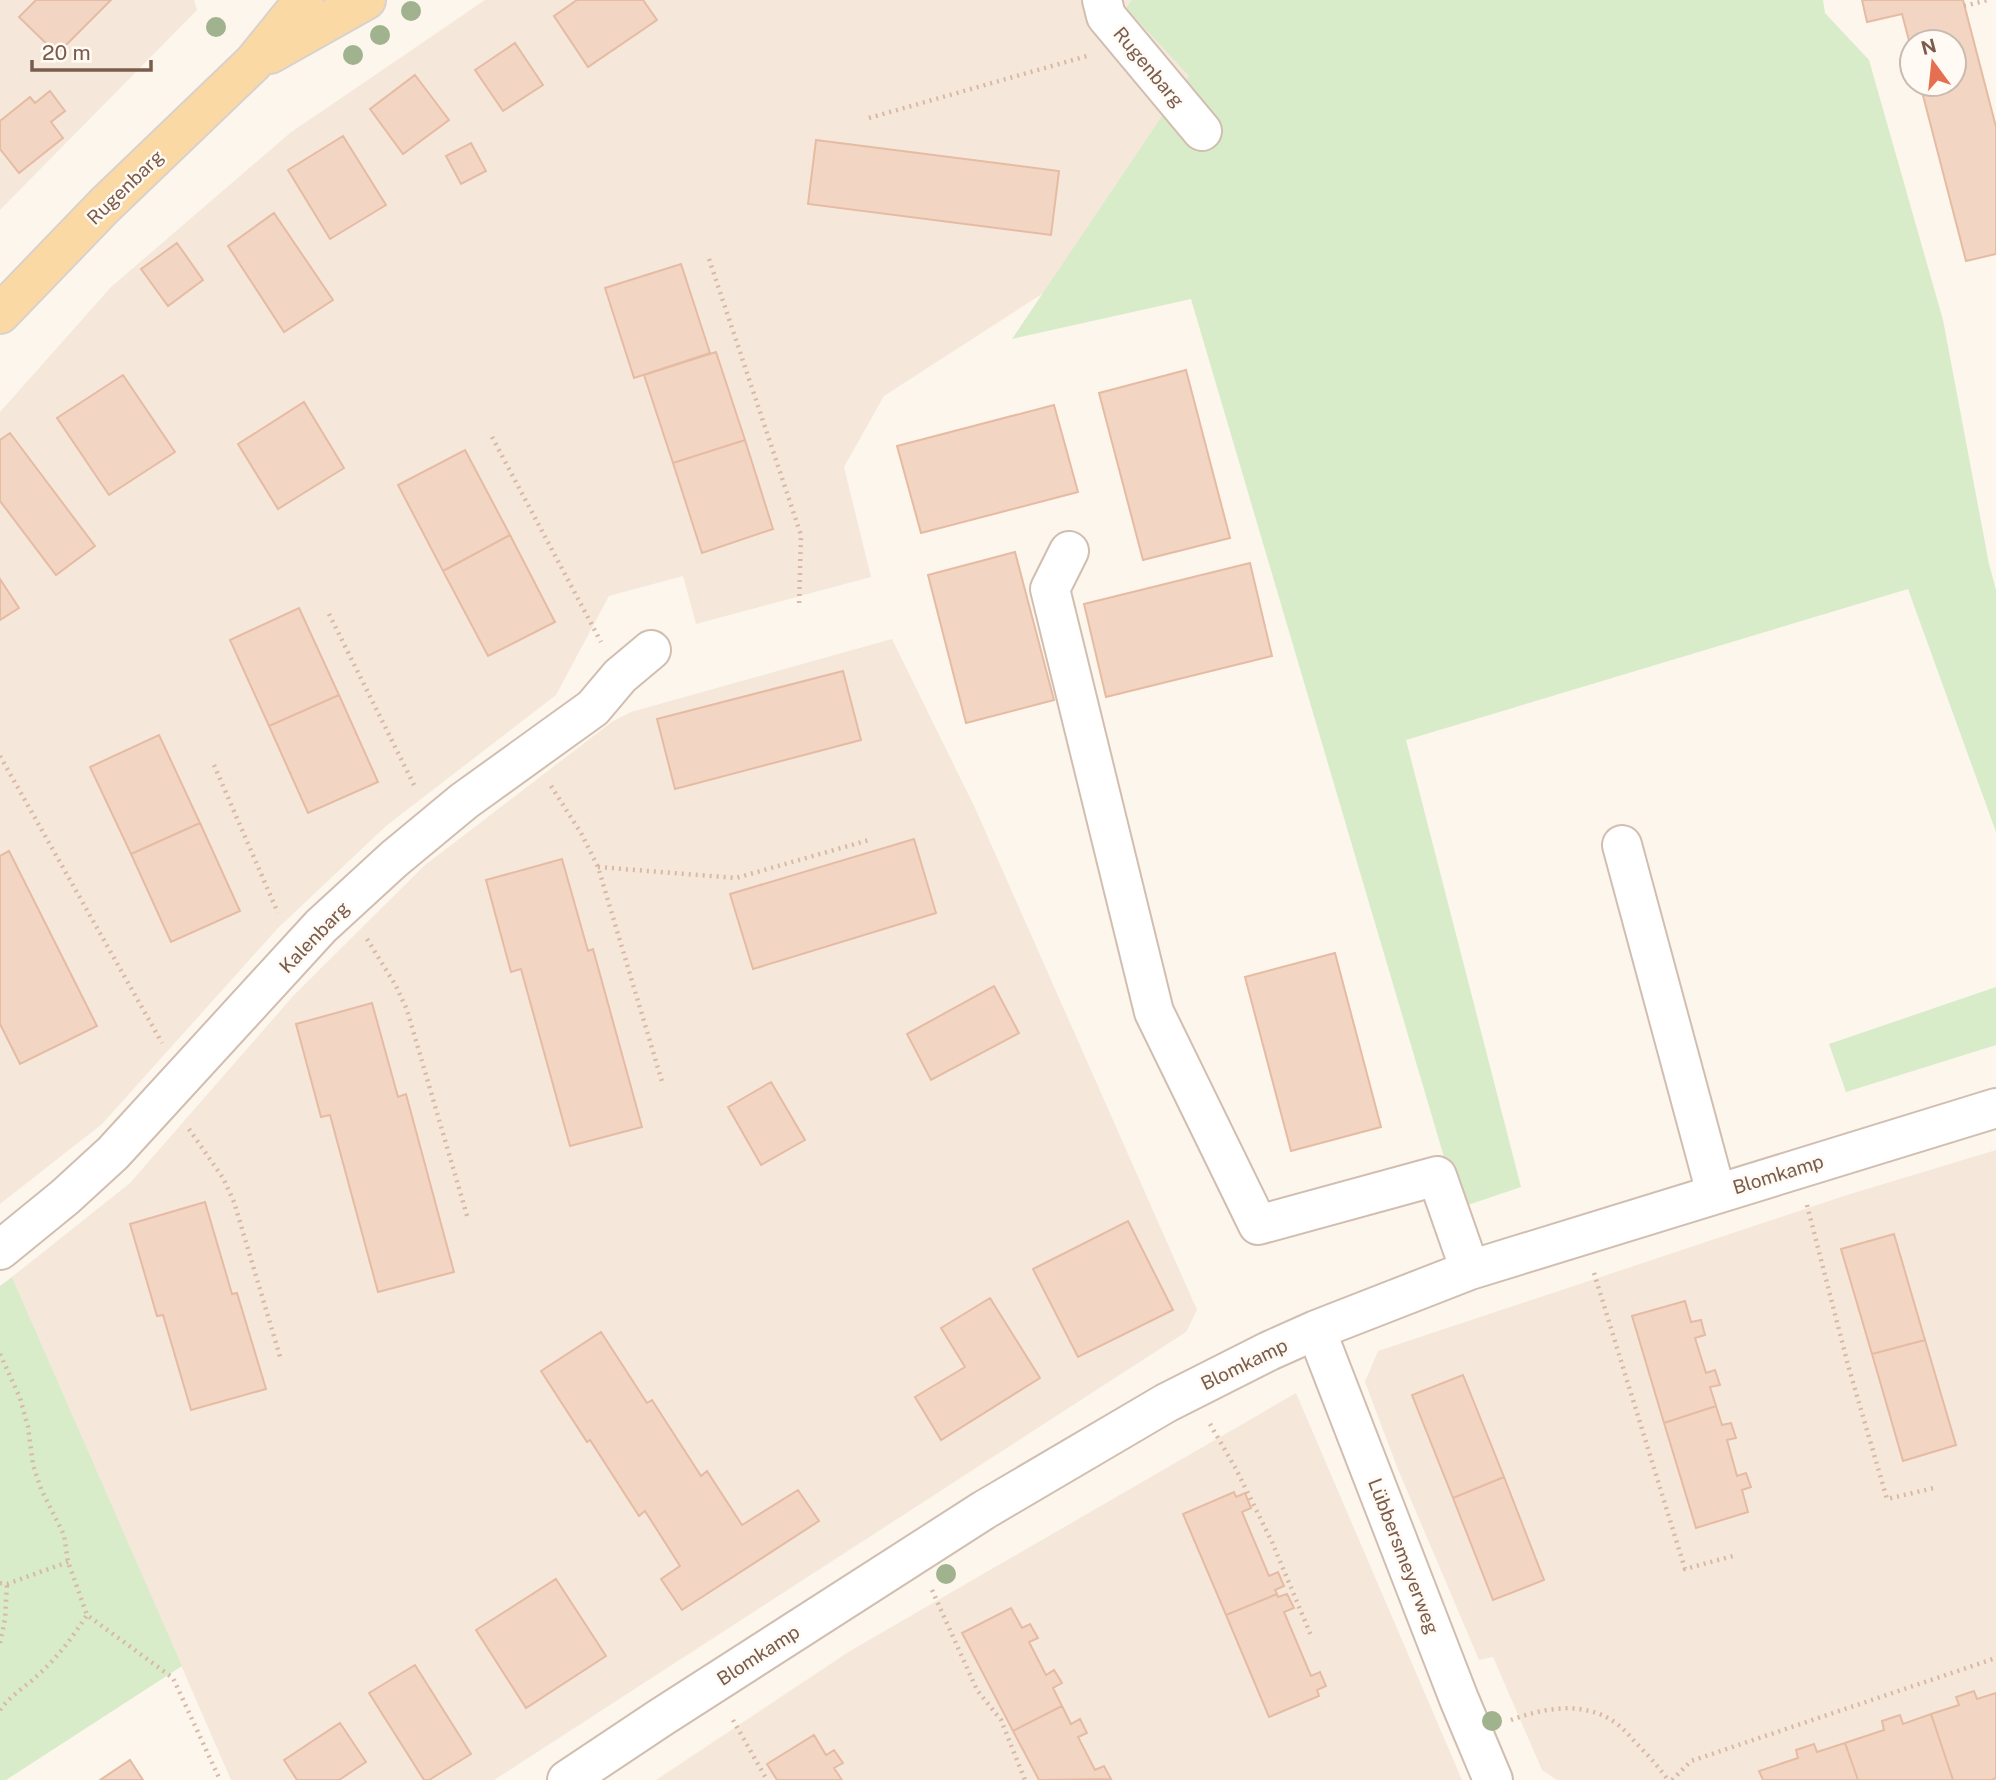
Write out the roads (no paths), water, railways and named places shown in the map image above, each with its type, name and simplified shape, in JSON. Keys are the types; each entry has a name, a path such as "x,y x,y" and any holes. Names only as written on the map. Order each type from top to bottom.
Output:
{"main road":[{"name":"Rugenbarg","path":"0,314 104,206 253,64 304,0"},
{"name":"Rugenbarg","path":"253,64 366,0"}],"street":[{"name":"Rugenbarg","path":"1102,0 1106,16 1202,131"},
{"path":"1069,551 1050,589 1154,1012 1258,1225 1437,1176 1470,1270"},
{"name":"Kalenbarg","path":"0,1250 65,1198 113,1153 321,926 394,859 464,801 593,708 620,676 651,650"},
{"path":"1622,845 1716,1193"},
{"name":"Blomkamp","path":"567,1780 984,1510 1166,1403 1246,1362 1316,1330 1470,1270 1996,1108"},
{"name":"Lübbersmeyerweg","path":"1316,1330 1493,1780"}]}
